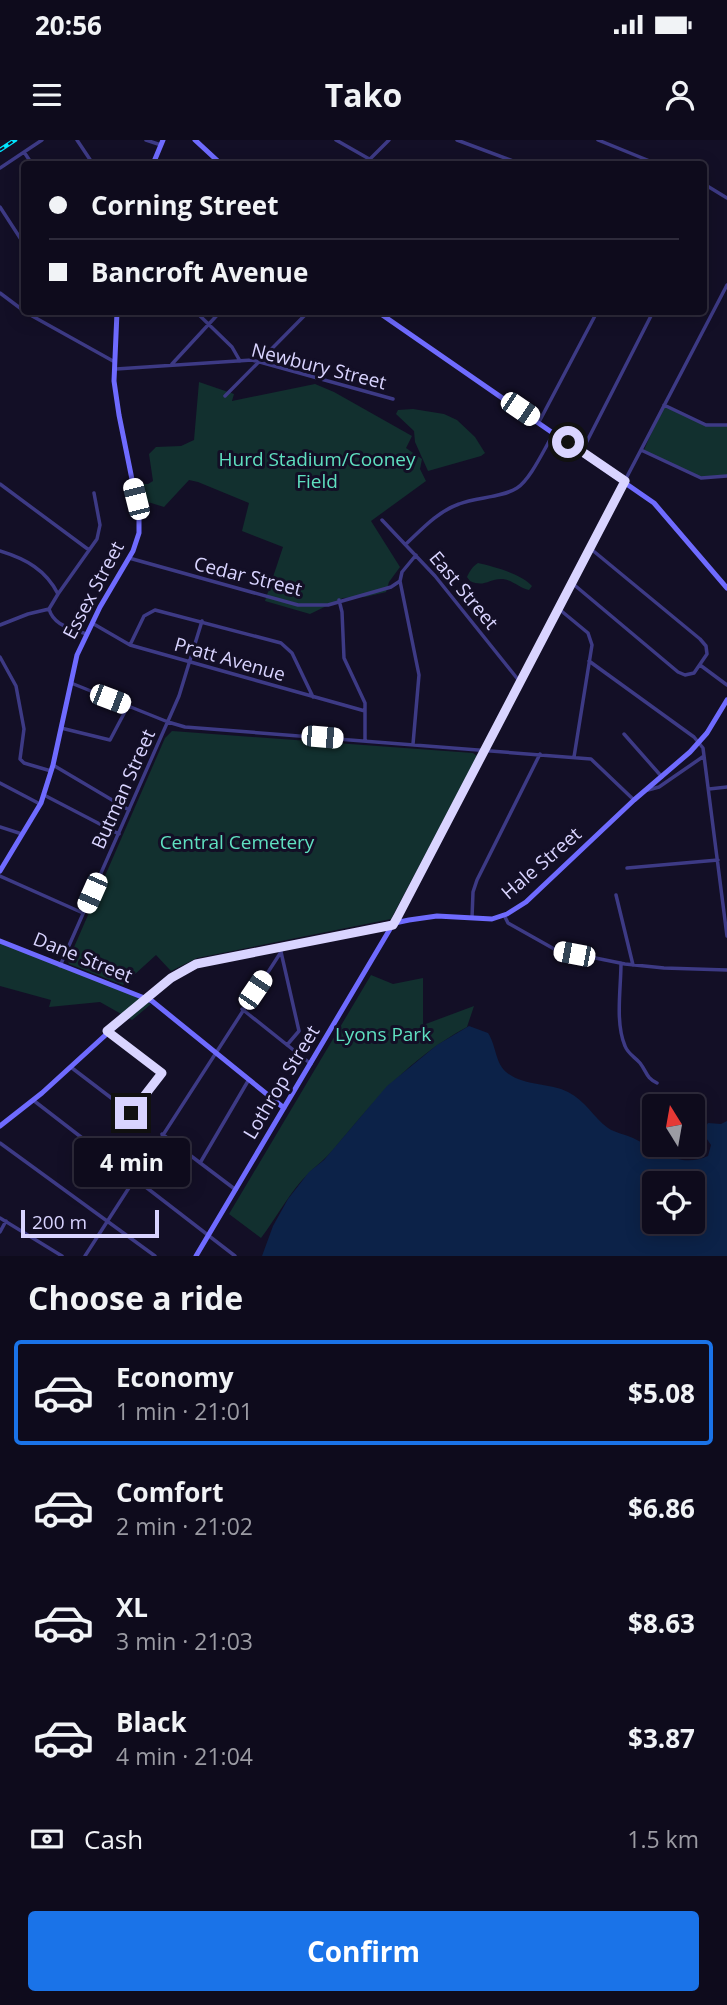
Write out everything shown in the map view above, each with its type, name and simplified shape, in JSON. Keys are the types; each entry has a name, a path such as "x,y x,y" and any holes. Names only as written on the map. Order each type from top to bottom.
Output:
{"main road":[{"path":"195,140 218,161"},
{"path":"154,161 162,143"},
{"name":"Essex Street","path":"0,874 44,795 77,656 86,634 129,558 139,533 139,514 119,415 113,361 117,315"},
{"path":"382,315 625,481 660,509 727,588"},
{"name":"Hale Street","path":"0,1126 33,1100 145,999 190,966 437,916 492,919 504,915 541,890 634,800 700,742 727,700"},
{"name":"Lothrop Street","path":"196,1256 393,925"},
{"name":"Dane Street","path":"0,941 158,1005 284,1108"}],"street":[{"path":"0,167 42,140"},
{"path":"77,140 91,161"},
{"path":"146,140 162,143"},
{"path":"337,140 366,161"},
{"path":"368,161 389,140"},
{"path":"457,140 513,161"},
{"path":"598,140 650,161"},
{"path":"24,152 30,161"},
{"path":"707,186 727,198"},
{"path":"0,207 21,239"},
{"path":"393,925 727,285"},
{"path":"0,293 21,308"},
{"path":"32,315 113,361"},
{"path":"199,315 232,347 240,360"},
{"path":"172,364 217,315"},
{"path":"225,396 305,315"},
{"path":"539,422 595,315"},
{"path":"582,451 651,315"},
{"name":"Newbury Street","path":"114,369 259,361 393,399"},
{"path":"664,405 706,425 727,425"},
{"path":"406,544 434,517 447,509 517,488 555,432"},
{"path":"641,450 701,478 727,476"},
{"path":"0,484 89,550"},
{"path":"0,625 49,609 100,530 94,494"},
{"name":"East Street","path":"382,520 416,555 520,682"},
{"path":"572,583 678,672 690,675 700,665 707,649 700,639 590,548"},
{"path":"0,551 17,556 38,568 52,581 58,594"},
{"path":"413,744 419,675 400,581 402,572 416,555"},
{"name":"Cedar Street","path":"129,558 298,605 321,606 391,587 400,581"},
{"path":"339,600 342,607 344,658 362,695 365,740"},
{"path":"559,608 589,633 592,645 574,757"},
{"path":"49,609 54,621 86,634"},
{"path":"130,645 144,616 150,611 164,611 281,643 292,653 313,697"},
{"name":"Butman Street","path":"60,965 168,722 191,662 202,621"},
{"name":"Pratt Avenue","path":"92,623 130,645 365,711"},
{"path":"0,657 16,686 24,729 20,759 24,763 52,768 129,810"},
{"path":"589,661 700,742 705,755 727,936"},
{"path":"700,665 727,685"},
{"path":"71,683 185,727 540,754 594,761 634,800"},
{"path":"61,728 110,740 128,706"},
{"path":"624,734 662,777"},
{"path":"472,918 473,892 477,880 540,754"},
{"name":"Hale Street","path":"646,790 659,787 705,755"},
{"path":"0,783 40,804"},
{"path":"709,789 727,786"},
{"path":"44,795 119,834"},
{"path":"0,827 24,834"},
{"path":"627,868 718,860"},
{"path":"0,874 83,913"},
{"path":"616,895 633,965"},
{"path":"504,915 509,923 550,948 633,965 727,970"},
{"path":"85,1256 281,949"},
{"path":"281,949 299,1031 287,1045"},
{"path":"621,963 620,1017 626,1049 642,1065 648,1079 657,1083"},
{"path":"242,1009 311,1064"},
{"path":"70,1066 131,1113 162,1073 107,1031"},
{"path":"200,1163 248,1080"},
{"path":"33,1100 235,1256"},
{"path":"162,1135 236,1190"},
{"path":"0,1143 155,1256"},
{"path":"0,1218 62,1256"},
{"path":"0,1232 6,1221"}],"green space":[{"name":"Hurd Stadium/Cooney Field","path":"199,382 234,394 232,401 315,384 412,436 406,448 422,459 420,469 426,481 371,521 400,567 389,582 386,592 343,598 310,614 265,601 283,547 242,531 249,503 189,480 164,507 135,498 134,484 148,484 153,481 149,454 156,447 181,446 194,440"},
{"path":"664,405 702,422 727,424 727,477 701,478 643,452"},
{"path":"413,409 444,414 457,420 475,437 485,453 428,471 415,442 414,431 396,414 398,410"},
{"path":"478,563 514,574 532,586 529,590 503,579 480,584 470,581 467,577"},
{"name":"Central Cemetery","path":"172,731 473,753 477,756 391,919 197,958 171,971 156,955 123,985 69,964 68,961 165,738"},
{"path":"0,941 90,976 151,1004 132,1020 100,1002 49,1007 51,1000 0,986"},
{"name":"Lyons Park","path":"371,975 393,984 423,978 423,1025 474,1006 467,1027 427,1053 394,1082 302,1180 261,1238 229,1214"}],"water":[{"path":"469,1026 488,1033 506,1072 520,1080 568,1092 611,1130 642,1143 642,1157 688,1160 708,1156 711,1145 705,1136 705,1128 708,1123 721,1124 727,1121 727,1256 262,1256 273,1226 288,1199 387,1086 437,1045"}],"railway":[{"path":"0,150 15,140"}],"route":[{"path":"131,1113 162,1073 107,1031 171,978 196,964 393,925 625,481 568,442"}]}
